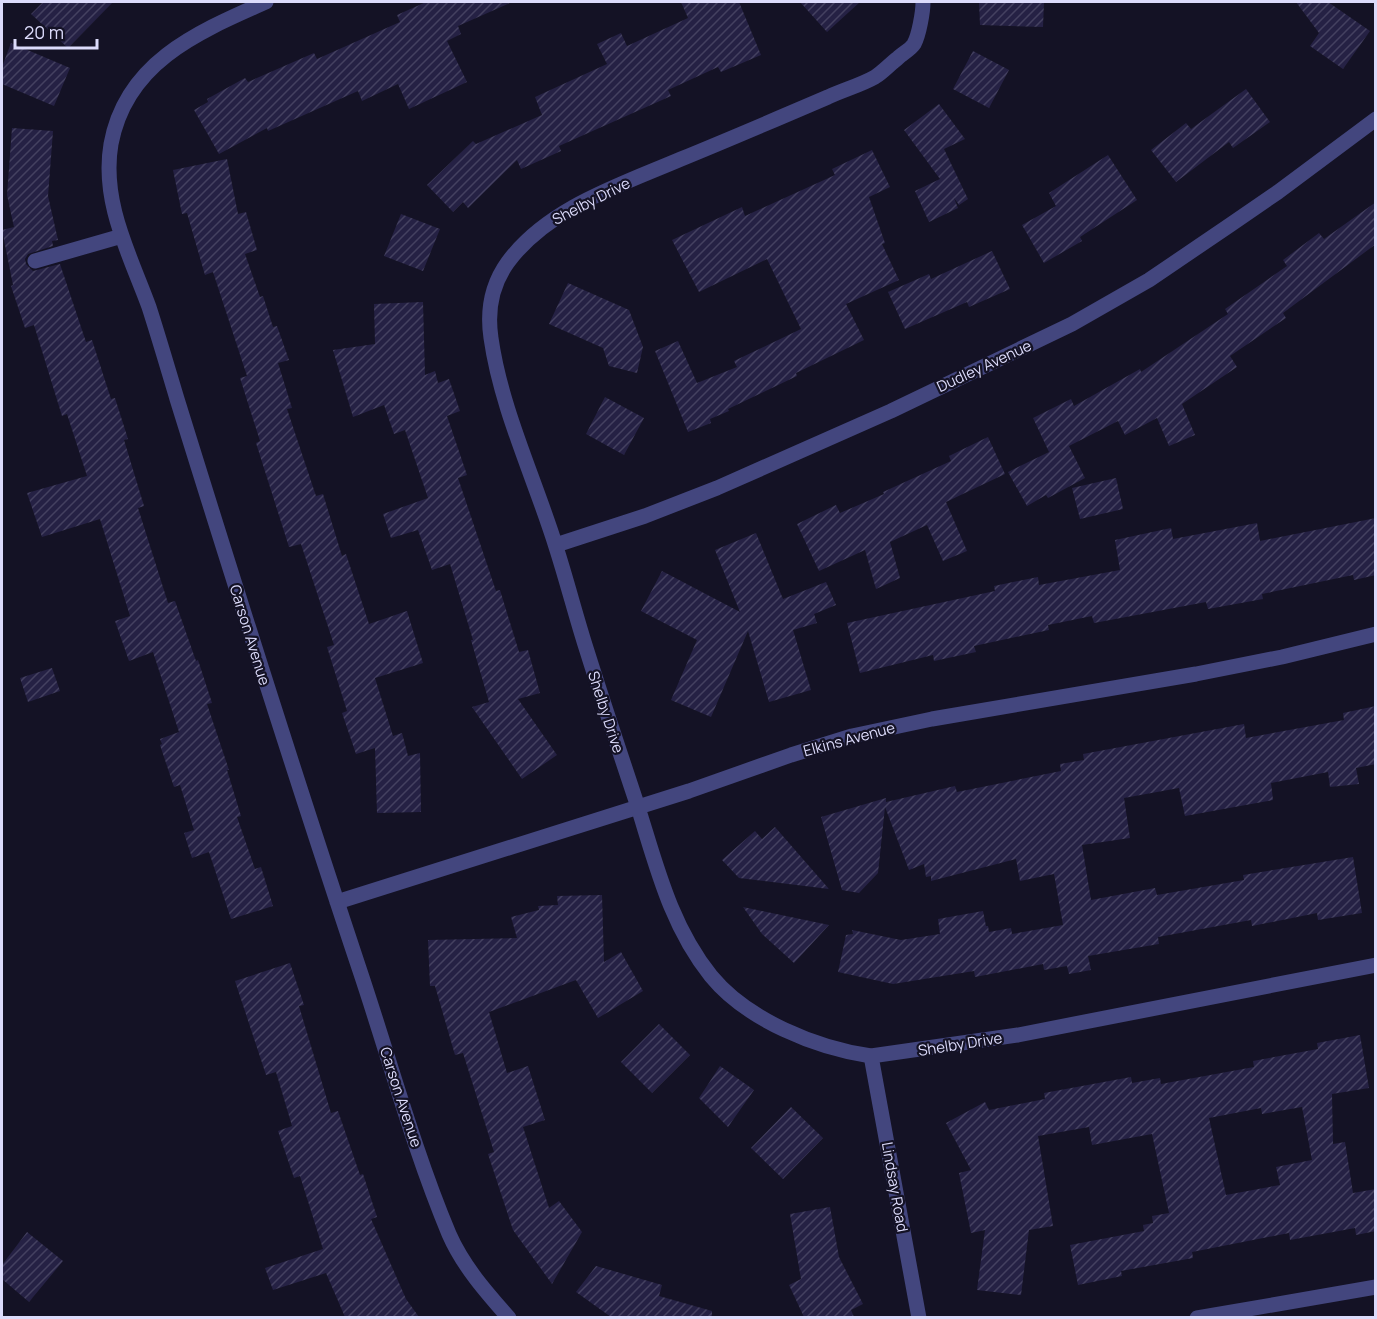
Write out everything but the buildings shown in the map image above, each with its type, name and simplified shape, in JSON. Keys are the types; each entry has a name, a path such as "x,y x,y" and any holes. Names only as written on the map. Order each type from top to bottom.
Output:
{"street":[{"name":"Carson Avenue","path":"266,2 181,45 136,83 126,99 111,142 108,176 111,195 122,236 150,310 262,673 416,1148 450,1237 474,1277 509,1317"},
{"name":"Shelby Drive","path":"923,2 913,45 876,76 571,208 550,220 508,262 497,279 492,295 490,334 494,359 556,545 586,648 659,877 677,921 698,958 720,987 747,1010 812,1040 871,1056 1018,1035 1376,965"},
{"name":"Dudley Avenue","path":"556,545 645,516 726,484 880,416 1072,324 1149,279 1230,225 1376,119"},
{"path":"35,261 122,236"},
{"name":"Elkins Avenue","path":"337,902 738,775 790,754 852,736 932,719 1196,674 1282,657 1376,634"},
{"name":"Lindsay Road","path":"871,1056 919,1317"},
{"path":"1197,1317 1376,1287"}]}
